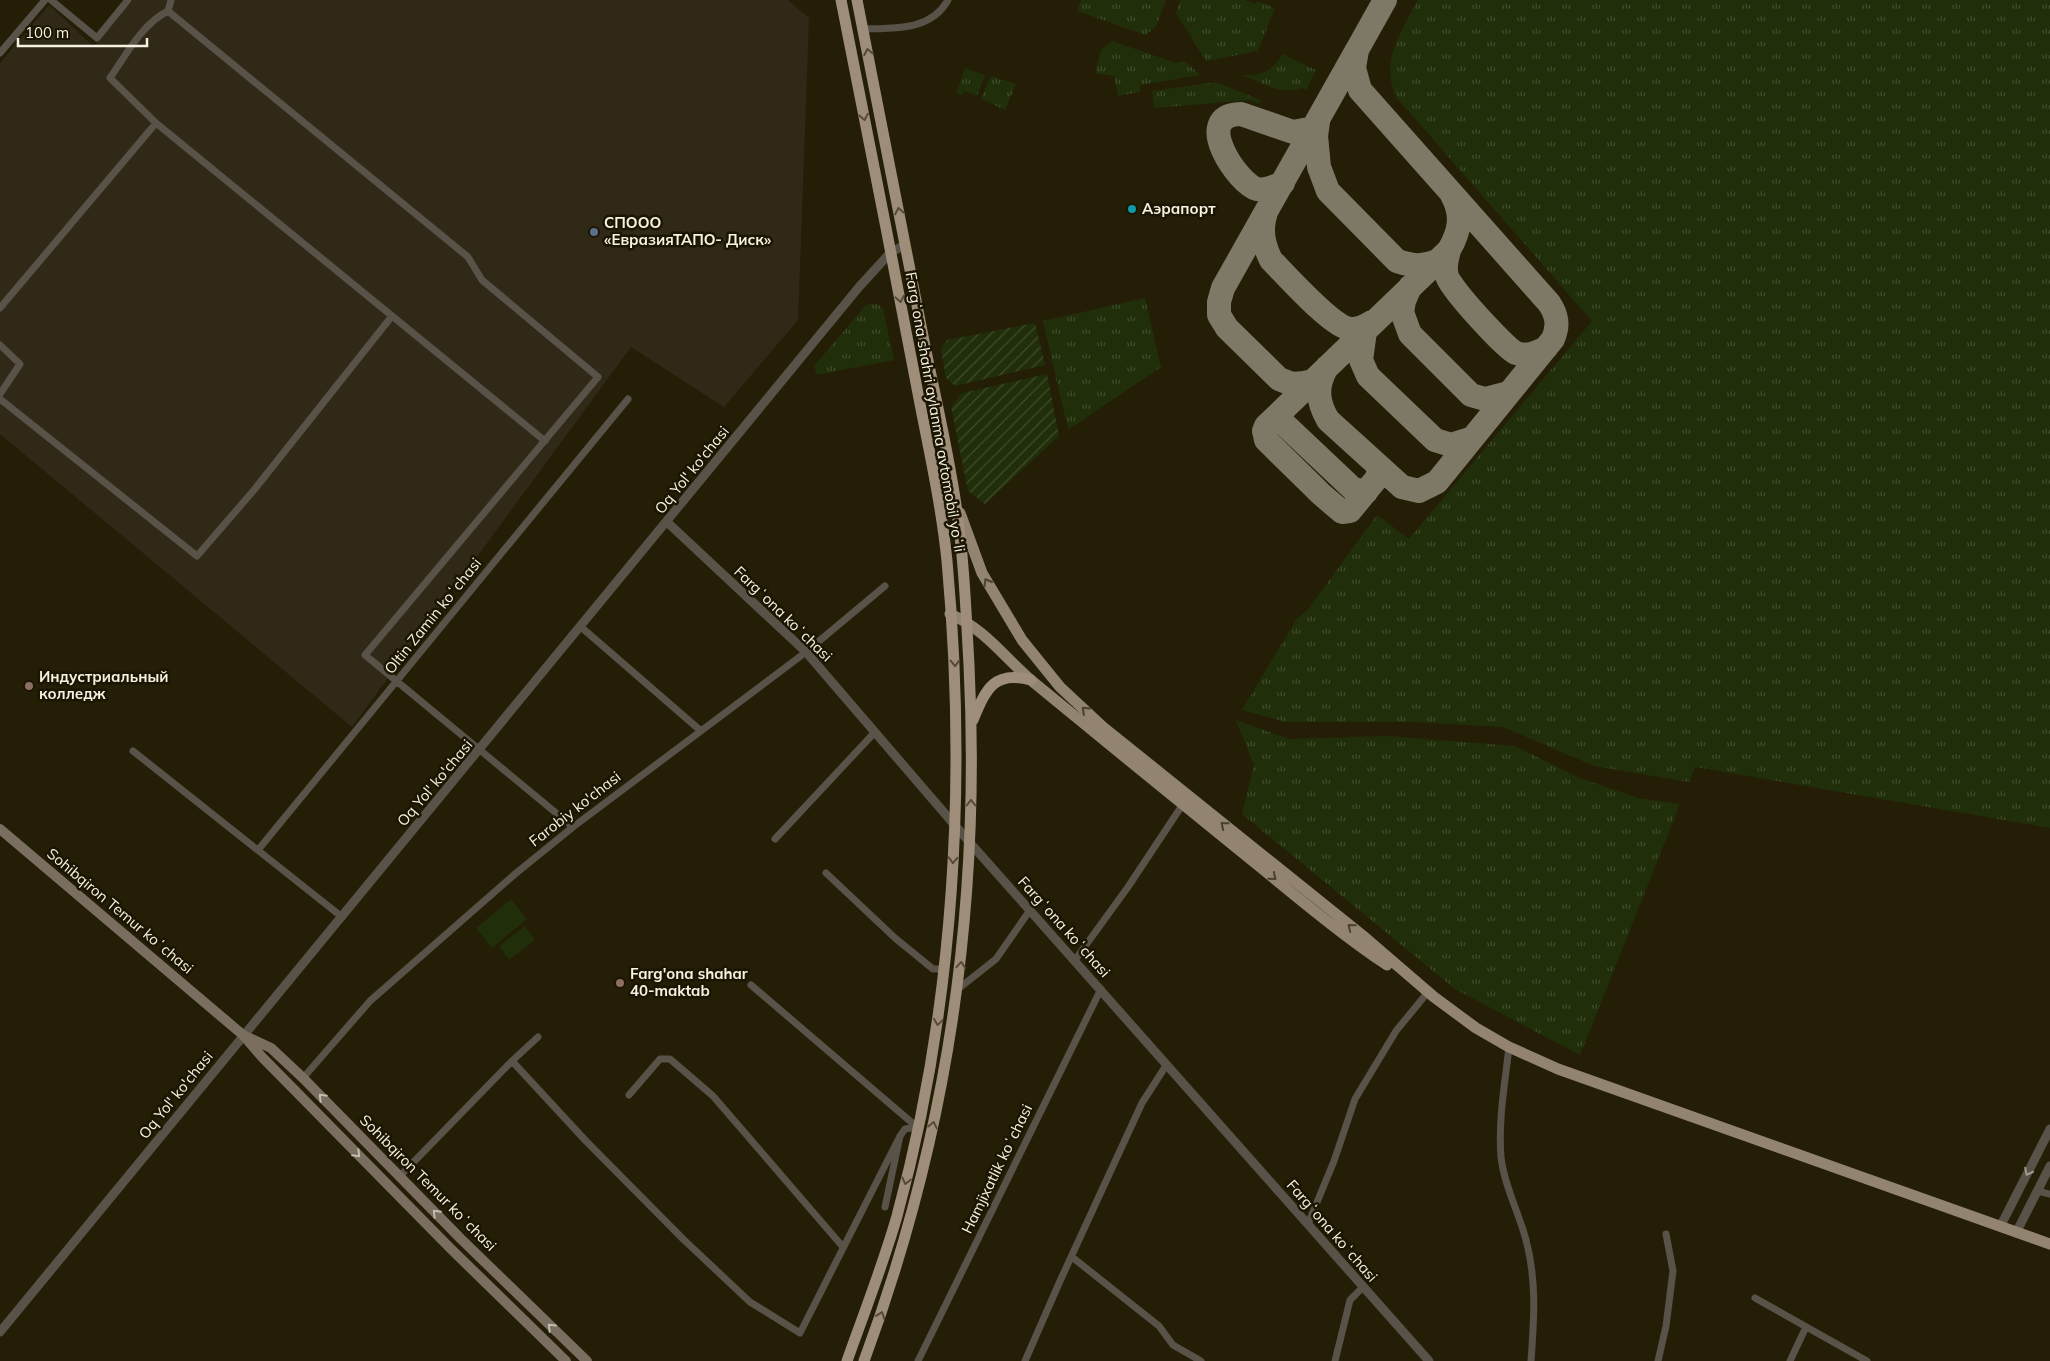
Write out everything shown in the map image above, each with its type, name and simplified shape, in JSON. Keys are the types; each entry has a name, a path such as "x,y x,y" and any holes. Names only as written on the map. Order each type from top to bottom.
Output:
{"highway":[{"name":"Fargʻona shahri aylanma avtomobil yoʻli","path":"841,0 941,511 950,614 954,638 955,823 938,1022 917,1127 897,1217 847,1361"},
{"name":"Fargʻona shahri aylanma avtomobil yoʻli","path":"858,0 956,505 967,621 972,724 971,844 958,989 952,1032 922,1175 897,1266 864,1361"},
{"path":"972,724 981,701 991,684 999,679 1018,676 1031,680"}],"main road":[{"path":"956,505 982,573 1022,640 1060,687 1103,727 1362,935 1428,992"},
{"path":"950,614 967,621 995,644 1031,680 1357,944 1428,992 1476,1028 1509,1047 1558,1069 2050,1244"},
{"name":"Sohibqiron Temur koʻchasi","path":"0,829 243,1035 262,1057 559,1359"},
{"name":"Sohibqiron Temur koʻchasi","path":"243,1035 271,1048 303,1078 468,1246 587,1361"}],"street":[{"path":"0,53 45,0"},
{"path":"52,0 97,38 128,0"},
{"path":"171,0 168,11 159,16 142,33 110,78 156,123 545,441"},
{"path":"863,29 919,24 934,17 948,0"},
{"path":"168,11 468,257 482,280 598,377 365,655 573,827"},
{"path":"0,308 156,123"},
{"path":"891,252 905,245"},
{"name":"Oq Yol' ko'chasi","path":"0,1332 799,360 891,252"},
{"path":"0,398 197,556 254,490 392,316"},
{"path":"0,345 20,364 0,394"},
{"name":"Oltin Zamin koʻchasi","path":"258,850 628,398"},
{"name":"Fargʻona koʻchasi","path":"667,522 806,652 955,823 971,844 1429,1361"},
{"name":"Farobiy ko'chasi","path":"303,1078 370,1001 432,944 573,827 806,652 885,586"},
{"path":"581,627 701,731"},
{"path":"775,839 875,732"},
{"path":"133,751 342,917"},
{"path":"1075,960 1128,887 1183,804"},
{"path":"826,873 902,944 933,969 944,969"},
{"path":"958,989 996,960 1030,910"},
{"path":"751,986 917,1127"},
{"name":"Hamjixatlik koʻchasi","path":"918,1361 1100,989"},
{"path":"1308,1224 1334,1161 1355,1099 1396,1030 1428,992"},
{"path":"400,1176 512,1061 538,1037"},
{"path":"1509,1047 1502,1106 1502,1158 1505,1177 1526,1242 1531,1267 1535,1299 1531,1361"},
{"path":"628,1095 660,1059 670,1059 713,1096 843,1247"},
{"path":"512,1061 585,1140 689,1245 750,1302 800,1333 900,1136 905,1129 917,1127"},
{"path":"1025,1361 1142,1103 1166,1064"},
{"path":"2000,1227 2050,1129"},
{"path":"885,1207 900,1136"},
{"path":"2016,1233 2050,1166"},
{"path":"2037,1191 2050,1194"},
{"path":"1658,1361 1666,1326 1674,1271 1666,1234"},
{"path":"1072,1257 1159,1326 1174,1345 1202,1361"},
{"path":"1335,1361 1350,1300 1363,1287"},
{"path":"1755,1298 1867,1361"},
{"path":"1790,1361 1806,1327"}],"shaded area":[{"path":"133,0 788,0 809,18 798,320 724,407 631,347 352,727 0,434 0,63 49,5 94,47"}],"green space":[{"path":"1081,0 1166,0 1156,27 1145,35 1077,11"},
{"path":"1180,0 1244,0 1256,4 1257,1 1275,8 1258,51 1206,61 1176,13"},
{"path":"1418,0 2050,0 2050,828 1695,767 1689,782 1594,766 1503,727 1414,722 1286,722 1242,710 1296,620 1309,608 1377,515 1409,539 1592,321 1396,97 1390,71 1391,59 1399,35"},
{"path":"1112,41 1176,63 1185,61 1200,75 1140,85 1140,92 1118,96 1114,76 1095,73 1101,50"},
{"path":"1282,54 1316,70 1306,90 1302,88 1280,90 1243,75 1256,75 1266,71 1275,65"},
{"path":"965,68 985,75 977,96 964,91 962,95 956,93"},
{"path":"991,76 1016,84 1005,110 981,99"},
{"path":"1216,82 1260,100 1259,104 1251,100 1154,108 1152,91"},
{"path":"1145,298 1161,367 1068,430 1043,321"},
{"path":"871,303 879,305 883,309 894,360 817,375 814,366 865,306"},
{"path":"1035,323 1045,365 955,386 946,378 941,349 947,340"},
{"path":"1047,374 1059,436 985,504 968,491 951,407 962,393"},
{"path":"1236,720 1289,739 1387,736 1515,746 1577,777 1638,798 1680,804 1580,1055 1455,989 1242,814 1254,765"},
{"path":"511,899 527,919 492,948 476,928"},
{"path":"525,926 535,940 509,960 499,946"}],"taxiway":[{"path":"1357,50 1385,0"},
{"path":"1327,367 1323,374 1319,394 1328,420 1402,487 1419,491 1437,482 1553,339 1556,325 1554,312 1549,303 1360,90 1354,68 1357,50 1223,288 1219,302 1219,315 1227,328 1279,379 1292,384 1313,381 1449,250 1456,236 1459,223 1458,209 1452,195"},
{"path":"1283,183 1264,189 1257,189 1249,185 1231,164 1223,150 1219,137 1219,126 1226,117 1241,114 1293,132 1314,128"},
{"path":"1318,122 1316,136 1319,167 1328,191 1397,261 1417,265 1437,261"},
{"path":"1265,216 1264,239 1271,260 1309,299 1332,319 1350,329 1359,328 1372,322"},
{"path":"1449,250 1446,269 1450,282 1490,330 1516,353 1535,353 1546,348"},
{"path":"1410,287 1402,312 1410,334 1471,395 1485,399 1508,393"},
{"path":"1365,331 1361,360 1368,376 1435,440 1451,445 1470,439"},
{"path":"1313,381 1266,426 1264,431 1266,440 1342,512 1350,511 1377,478 1379,469"},
{"path":"1280,413 1281,421 1353,489 1366,492"}],"place":[{"name":"Аэрапорт","path":"1132,209"},
{"name":"СПООО «ЕвразияТАПО- Диск»","path":"594,232"},
{"name":"Индустриальный колледж","path":"29,686"},
{"name":"Farg'ona shahar 40-maktab","path":"620,983"}]}
